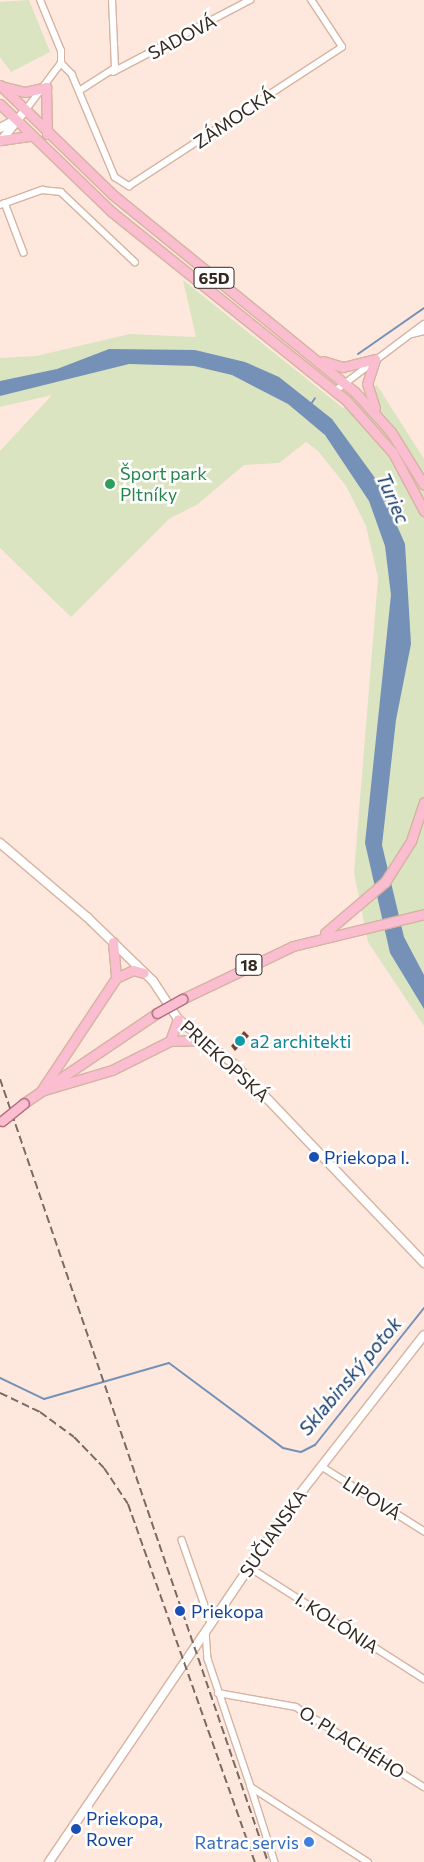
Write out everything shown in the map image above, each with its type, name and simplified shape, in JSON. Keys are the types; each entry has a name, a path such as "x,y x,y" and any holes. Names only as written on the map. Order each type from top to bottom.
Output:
{"main road":[{"path":"0,85 25,92 46,88 47,134"},
{"name":"65D","path":"0,85 24,112 112,194 319,359 344,382 381,419 424,485"},
{"name":"65D","path":"0,104 31,136 112,212 335,391 393,453 424,511"},
{"path":"1,140 31,136"},
{"path":"319,359 343,367 375,358"},
{"path":"375,358 367,376 367,391 381,419"},
{"path":"319,938 353,914 398,863 424,802"},
{"name":"18","path":"1,1122 41,1091 157,1013 182,999 319,938 370,924 420,914"},
{"path":"113,942 116,978"},
{"path":"41,1091 116,978 133,970 144,972"},
{"path":"170,1041 178,1018"},
{"path":"41,1091 112,1070 170,1041 201,1040"}],"street":[{"path":"1,140 15,120 46,88 60,63 61,51 40,0"},
{"path":"112,0 117,58 113,72"},
{"name":"SADOVÁ","path":"79,91 250,0"},
{"name":"ZÁMOCKÁ","path":"79,91 115,177 125,186 134,185 342,47 311,0"},
{"path":"60,63 72,74 79,91"},
{"path":"0,128 15,120"},
{"path":"24,253 2,204 42,190 61,192 135,262"},
{"path":"335,391 375,358 424,324"},
{"path":"407,336 424,331"},
{"name":"PRIEKOPSKÁ","path":"0,844 113,942 144,972 178,1018 201,1040 235,1065 424,1263"},
{"name":"SUČIANSKA","path":"49,1862 249,1567 321,1466 424,1335"},
{"name":"LIPOVÁ","path":"321,1466 424,1531"},
{"path":"182,1540 212,1623"},
{"name":"I. KOLÓNIA","path":"249,1567 424,1679"},
{"path":"206,1630 208,1659 218,1693 276,1862"},
{"name":"O. PLACHÉHO","path":"218,1693 296,1707 424,1787"},
{"path":"251,1787 368,1862"}],"green space":[{"path":"29,0 50,52 11,72 0,57 0,2"},
{"path":"183,280 343,408 377,385 424,459 424,1026 368,942 354,873 378,578 366,526 346,486 318,451 306,442 279,463 244,465 198,504 169,519 71,617 0,548 0,451 52,395 0,407 0,358 36,356 130,334 196,337"}],"water":[{"path":"109,349 195,350 245,362 279,377 332,419 378,482 405,544 411,644 396,720 382,845 404,937 424,975 424,1009 390,953 365,843 391,595 385,546 369,501 325,435 288,404 232,375 194,366 129,364 0,396 0,381 57,369"}],"building":[{"name":"a2 architekti","path":"244,1031 249,1036 235,1051 231,1046"}],"waterway":[{"path":"358,354 424,308"},
{"path":"311,404 315,398"},
{"name":"Sklabinský potok","path":"0,1378 44,1399 169,1363 283,1448 301,1452 315,1445 424,1308"}],"railway":[{"path":"0,1079 268,1862"},
{"path":"0,1393 40,1412 74,1437 104,1468 128,1504 255,1862"}],"place":[{"name":"Šport park Pltníky","path":"110,484"},
{"name":"a2 architekti","path":"240,1041"},
{"name":"Priekopa I.","path":"314,1157"},
{"name":"Priekopa","path":"180,1611"},
{"name":"Priekopa, Rover","path":"76,1829"},
{"name":"Ratrac servis","path":"309,1842"}],"water label":[{"name":"Turiec","path":"393,498"}]}
